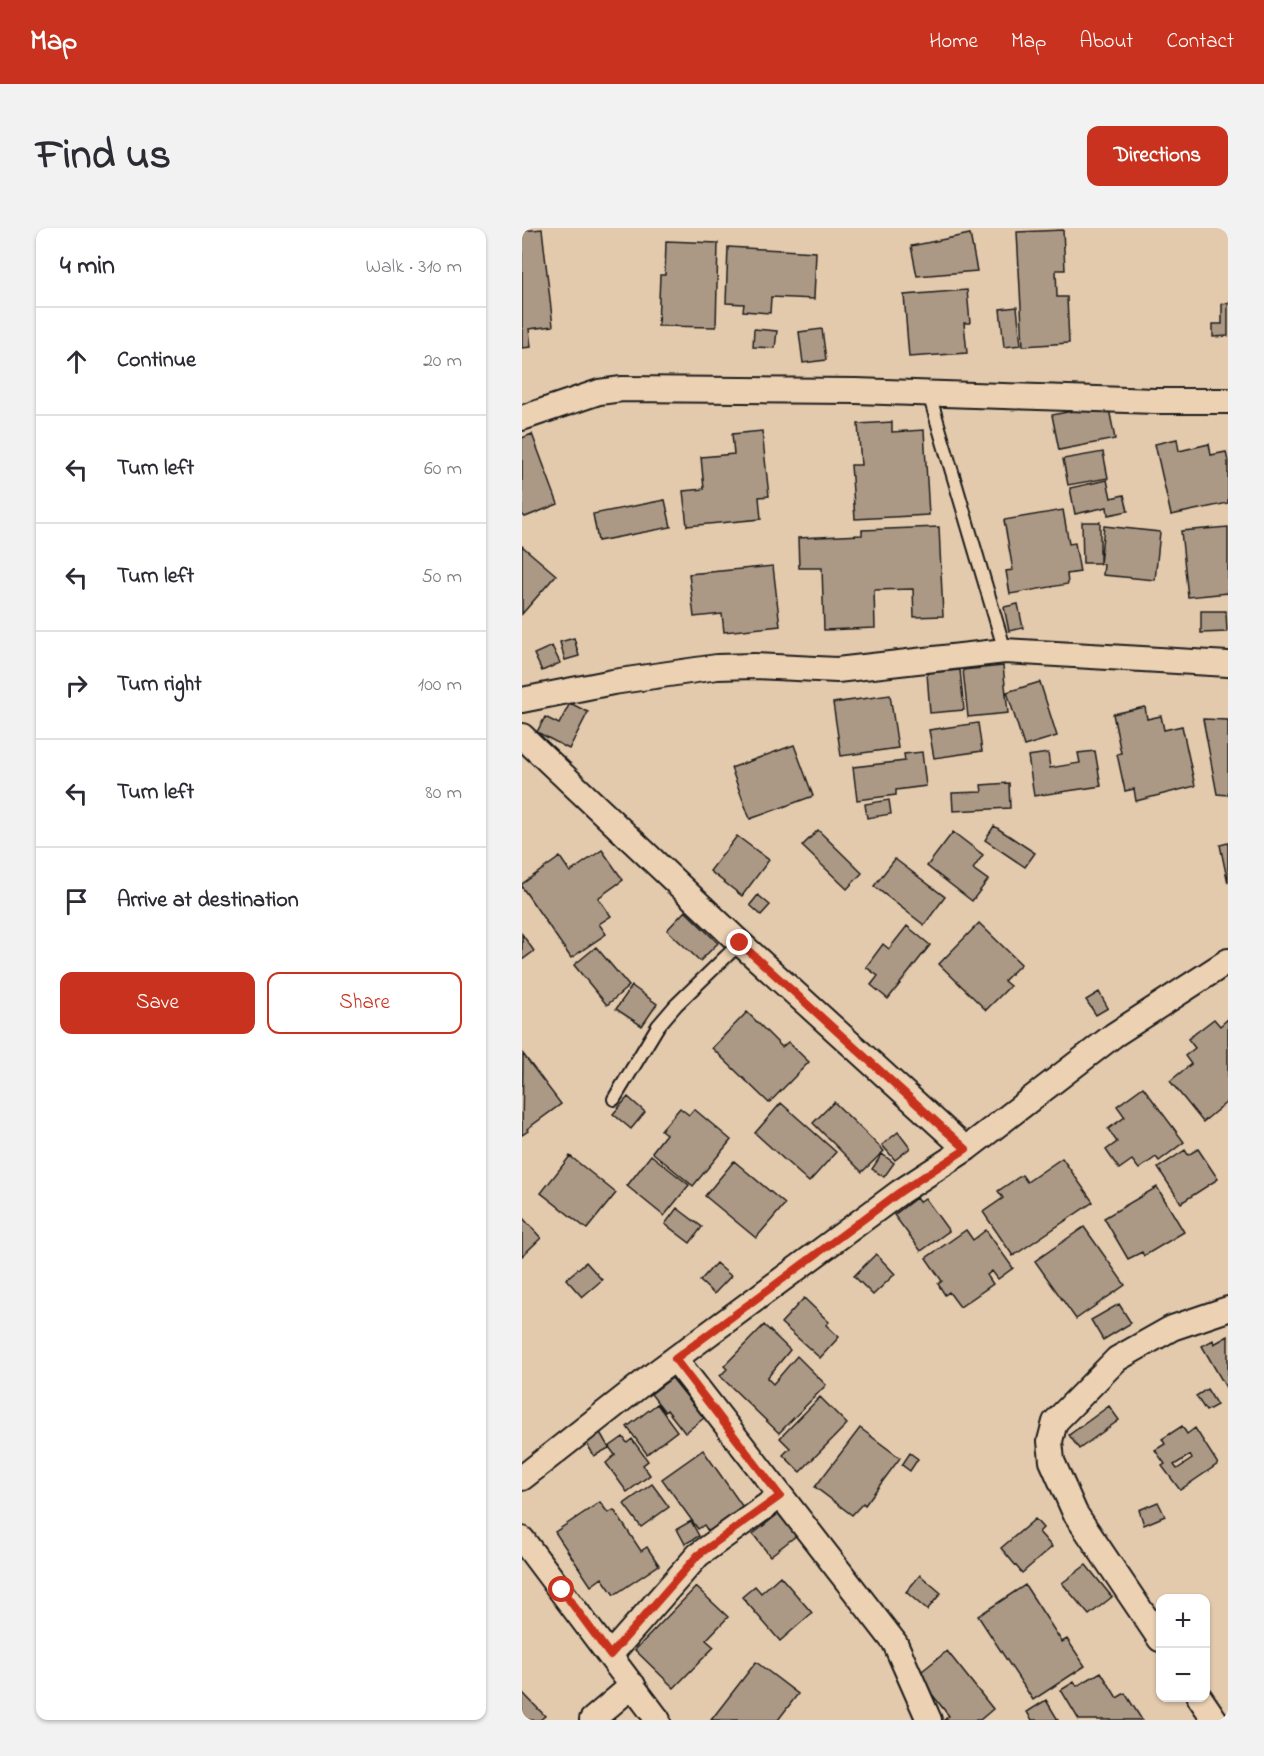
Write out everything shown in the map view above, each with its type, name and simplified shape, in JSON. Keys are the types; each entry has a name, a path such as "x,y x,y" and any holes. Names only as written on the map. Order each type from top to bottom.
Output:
{"street":[{"path":"522,418 599,392 622,389 856,391 1155,401 1228,401"},
{"path":"522,700 613,682 717,667 837,669 1005,651 1228,664"},
{"path":"522,736 740,943 966,1149"},
{"path":"522,1478 675,1359 900,1192 966,1149 1114,1035 1228,961"},
{"path":"1156,1632 1075,1513 1052,1461 1050,1441 1055,1422 1117,1359 1172,1328 1228,1309"},
{"path":"675,1359 895,1643 929,1720"},
{"path":"610,1655 698,1555 780,1496"},
{"path":"522,1539 658,1720"},
{"path":"592,1720 633,1685"},
{"path":"1203,1702 1215,1720"}],"lane":[{"path":"928,394 1005,651"},
{"path":"614,1099 658,1026 676,1005 740,943"}],"building":[{"path":"542,229 553,326 529,329 531,347 522,348 522,231"},
{"path":"1063,230 1065,270 1056,270 1057,297 1067,297 1069,343 1023,346 1017,232"},
{"path":"970,234 977,271 917,276 911,246"},
{"path":"666,241 718,243 716,327 658,326 660,275 665,275"},
{"path":"728,247 816,252 814,299 771,297 770,313 743,311 744,304 726,303"},
{"path":"967,290 970,323 964,323 967,353 909,357 904,295"},
{"path":"1228,303 1228,336 1213,337 1213,324 1222,324 1222,304"},
{"path":"1017,307 1021,345 1004,347 1000,309"},
{"path":"754,329 777,331 775,348 753,347"},
{"path":"822,329 826,360 803,363 799,332"},
{"path":"1108,404 1115,439 1059,450 1052,415"},
{"path":"892,422 892,432 924,430 929,515 855,519 851,465 861,465 858,424"},
{"path":"762,431 769,496 759,497 761,519 687,526 683,491 704,489 701,457 734,454 732,434"},
{"path":"532,434 558,504 525,517 522,514 522,438"},
{"path":"1177,439 1179,451 1209,444 1211,455 1226,452 1228,503 1171,515 1155,444"},
{"path":"1103,452 1108,478 1068,485 1063,459"},
{"path":"1107,480 1111,498 1124,495 1128,511 1108,515 1107,507 1075,514 1070,488"},
{"path":"665,500 671,527 598,541 593,514"},
{"path":"1063,510 1069,544 1075,543 1080,572 1067,574 1068,584 1010,594 1006,571 1013,570 1004,520"},
{"path":"1082,522 1100,522 1100,563 1083,563"},
{"path":"1104,526 1160,532 1155,580 1103,575 1104,564 1100,564"},
{"path":"939,527 943,616 914,617 913,589 874,590 875,628 824,630 822,568 799,568 798,538 862,535 862,530"},
{"path":"1228,527 1228,593 1188,597 1181,531"},
{"path":"522,546 556,575 522,614"},
{"path":"773,566 780,626 724,632 722,614 694,617 689,574"},
{"path":"1018,604 1023,628 1009,631 1004,607"},
{"path":"1201,611 1226,611 1227,632 1201,633"},
{"path":"574,638 579,656 565,660 560,642"},
{"path":"552,646 560,663 542,671 534,654"},
{"path":"1003,666 1008,713 968,717 963,670"},
{"path":"960,670 964,710 930,713 927,673"},
{"path":"1040,682 1057,736 1024,746 1007,692"},
{"path":"890,695 898,748 841,756 833,703"},
{"path":"570,703 588,712 569,749 537,732 545,717 559,724"},
{"path":"1145,707 1147,719 1161,716 1164,730 1182,726 1195,786 1136,801 1134,789 1125,791 1117,754 1121,753 1113,714"},
{"path":"1203,719 1228,720 1228,795 1217,794"},
{"path":"978,723 982,751 934,758 929,730"},
{"path":"794,745 813,796 750,819 731,768"},
{"path":"1095,751 1101,786 1034,796 1028,756 1048,753 1050,768 1080,763 1078,753"},
{"path":"922,752 926,786 896,790 896,795 857,800 853,767 905,761 904,754"},
{"path":"1009,783 1010,808 953,811 952,793 982,792 981,785"},
{"path":"889,800 891,814 867,818 865,804"},
{"path":"994,826 1035,853 1025,867 985,840"},
{"path":"818,830 862,873 847,889 802,846"},
{"path":"953,832 983,855 973,869 988,880 972,901 927,866"},
{"path":"737,836 769,860 742,896 710,871"},
{"path":"1228,843 1228,883 1220,845"},
{"path":"602,850 623,880 598,898 611,916 599,924 606,934 571,958 522,884 560,857 570,872"},
{"path":"895,859 945,897 924,925 874,886"},
{"path":"758,895 770,905 761,915 750,905"},
{"path":"685,911 718,943 700,961 667,930"},
{"path":"979,923 1021,964 1004,981 1010,986 986,1010 939,964"},
{"path":"907,926 930,945 888,999 871,985 878,976 866,967 883,944 889,949"},
{"path":"522,934 534,951 522,960"},
{"path":"596,947 629,986 607,1005 574,965"},
{"path":"632,986 657,1004 642,1026 616,1009"},
{"path":"1099,992 1108,1008 1096,1015 1086,1000"},
{"path":"747,1012 782,1047 788,1042 809,1062 769,1103 712,1048"},
{"path":"1214,1019 1220,1026 1228,1019 1228,1101 1203,1122 1170,1081 1191,1064 1185,1056 1195,1048 1188,1039"},
{"path":"523,1054 561,1104 522,1135"},
{"path":"1143,1087 1184,1142 1159,1161 1156,1157 1139,1169 1132,1160 1119,1169 1106,1150 1117,1142 1108,1129 1125,1117 1117,1106"},
{"path":"628,1097 645,1112 631,1129 613,1114"},
{"path":"834,1102 884,1151 862,1172 813,1123"},
{"path":"781,1103 836,1152 809,1182 755,1133"},
{"path":"680,1108 689,1115 694,1109 731,1140 693,1186 652,1152 666,1134 661,1130"},
{"path":"898,1132 910,1148 895,1160 882,1145"},
{"path":"1198,1149 1218,1179 1181,1203 1158,1168 1185,1150 1188,1155"},
{"path":"882,1154 894,1163 884,1177 872,1169"},
{"path":"651,1155 689,1185 664,1216 627,1186"},
{"path":"570,1156 616,1193 587,1229 541,1193"},
{"path":"1062,1158 1093,1202 1013,1256 983,1212 1003,1198 998,1191 1022,1175 1027,1182"},
{"path":"734,1161 785,1204 756,1238 705,1196"},
{"path":"1157,1187 1184,1232 1144,1256 1142,1252 1128,1259 1104,1218"},
{"path":"916,1198 919,1202 925,1198 949,1231 921,1251 894,1215"},
{"path":"677,1208 702,1227 690,1243 665,1224"},
{"path":"522,1217 541,1238 522,1256"},
{"path":"1084,1227 1125,1285 1076,1319 1035,1261"},
{"path":"966,1230 973,1240 986,1230 1013,1268 998,1279 992,1271 987,1275 993,1284 960,1307 949,1292 945,1295 938,1284 942,1281 926,1258"},
{"path":"876,1254 895,1274 873,1295 854,1276"},
{"path":"586,1262 602,1280 582,1297 566,1279"},
{"path":"716,1263 731,1276 714,1294 700,1281"},
{"path":"804,1298 829,1322 826,1325 839,1337 820,1358 781,1323"},
{"path":"1119,1304 1131,1323 1103,1340 1091,1320"},
{"path":"764,1325 790,1350 767,1378 773,1384 797,1356 826,1385 779,1433 720,1376 727,1369 724,1366"},
{"path":"1228,1336 1228,1391 1202,1346 1213,1340 1214,1344"},
{"path":"672,1378 704,1418 685,1433 651,1394"},
{"path":"1207,1389 1217,1405 1206,1411 1196,1396"},
{"path":"820,1397 847,1424 800,1472 783,1455 790,1448 780,1438"},
{"path":"657,1404 677,1431 647,1454 627,1427"},
{"path":"1109,1406 1119,1420 1079,1449 1069,1435"},
{"path":"1182,1426 1187,1434 1195,1428 1218,1464 1180,1490 1162,1466 1165,1464 1155,1450 1165,1444 1162,1439","holes":["1190,1455 1192,1459 1177,1469 1174,1465"]},
{"path":"860,1428 900,1458 865,1505 863,1503 852,1515 815,1487"},
{"path":"598,1429 609,1448 594,1456 583,1437"},
{"path":"623,1437 627,1443 632,1439 648,1461 643,1465 650,1475 627,1492 606,1463 615,1455 609,1447"},
{"path":"703,1450 745,1510 710,1534 704,1525 698,1529 662,1479"},
{"path":"910,1453 918,1459 910,1471 902,1465"},
{"path":"652,1484 669,1507 641,1527 624,1504"},
{"path":"600,1502 608,1513 614,1510 641,1551 647,1547 659,1565 614,1595 602,1578 591,1586 555,1532"},
{"path":"1158,1502 1165,1516 1144,1525 1139,1510"},
{"path":"783,1510 801,1532 770,1556 753,1534"},
{"path":"1035,1519 1043,1528 1039,1532 1052,1547 1022,1573 1001,1548"},
{"path":"691,1521 699,1536 685,1544 677,1529"},
{"path":"1086,1565 1112,1597 1089,1615 1062,1583"},
{"path":"920,1575 941,1593 927,1610 906,1592"},
{"path":"780,1576 812,1613 780,1641 742,1597 755,1586 761,1593"},
{"path":"1025,1585 1062,1642 1067,1639 1085,1666 1033,1700 978,1616"},
{"path":"696,1587 728,1617 706,1640 714,1647 674,1688 635,1650"},
{"path":"947,1651 993,1709 980,1720 944,1720 949,1716 917,1675"},
{"path":"756,1662 798,1694 778,1720 711,1720"},
{"path":"1101,1672 1117,1698 1125,1693 1142,1720 1079,1720 1061,1690 1074,1682 1077,1686"},
{"path":"522,1692 545,1716 540,1720 522,1720"},
{"path":"1046,1700 1058,1720 1032,1720 1027,1712"}],"route":[{"path":"562,1590 610,1655 698,1555 780,1496 675,1359 900,1192 966,1149 740,943"}]}
